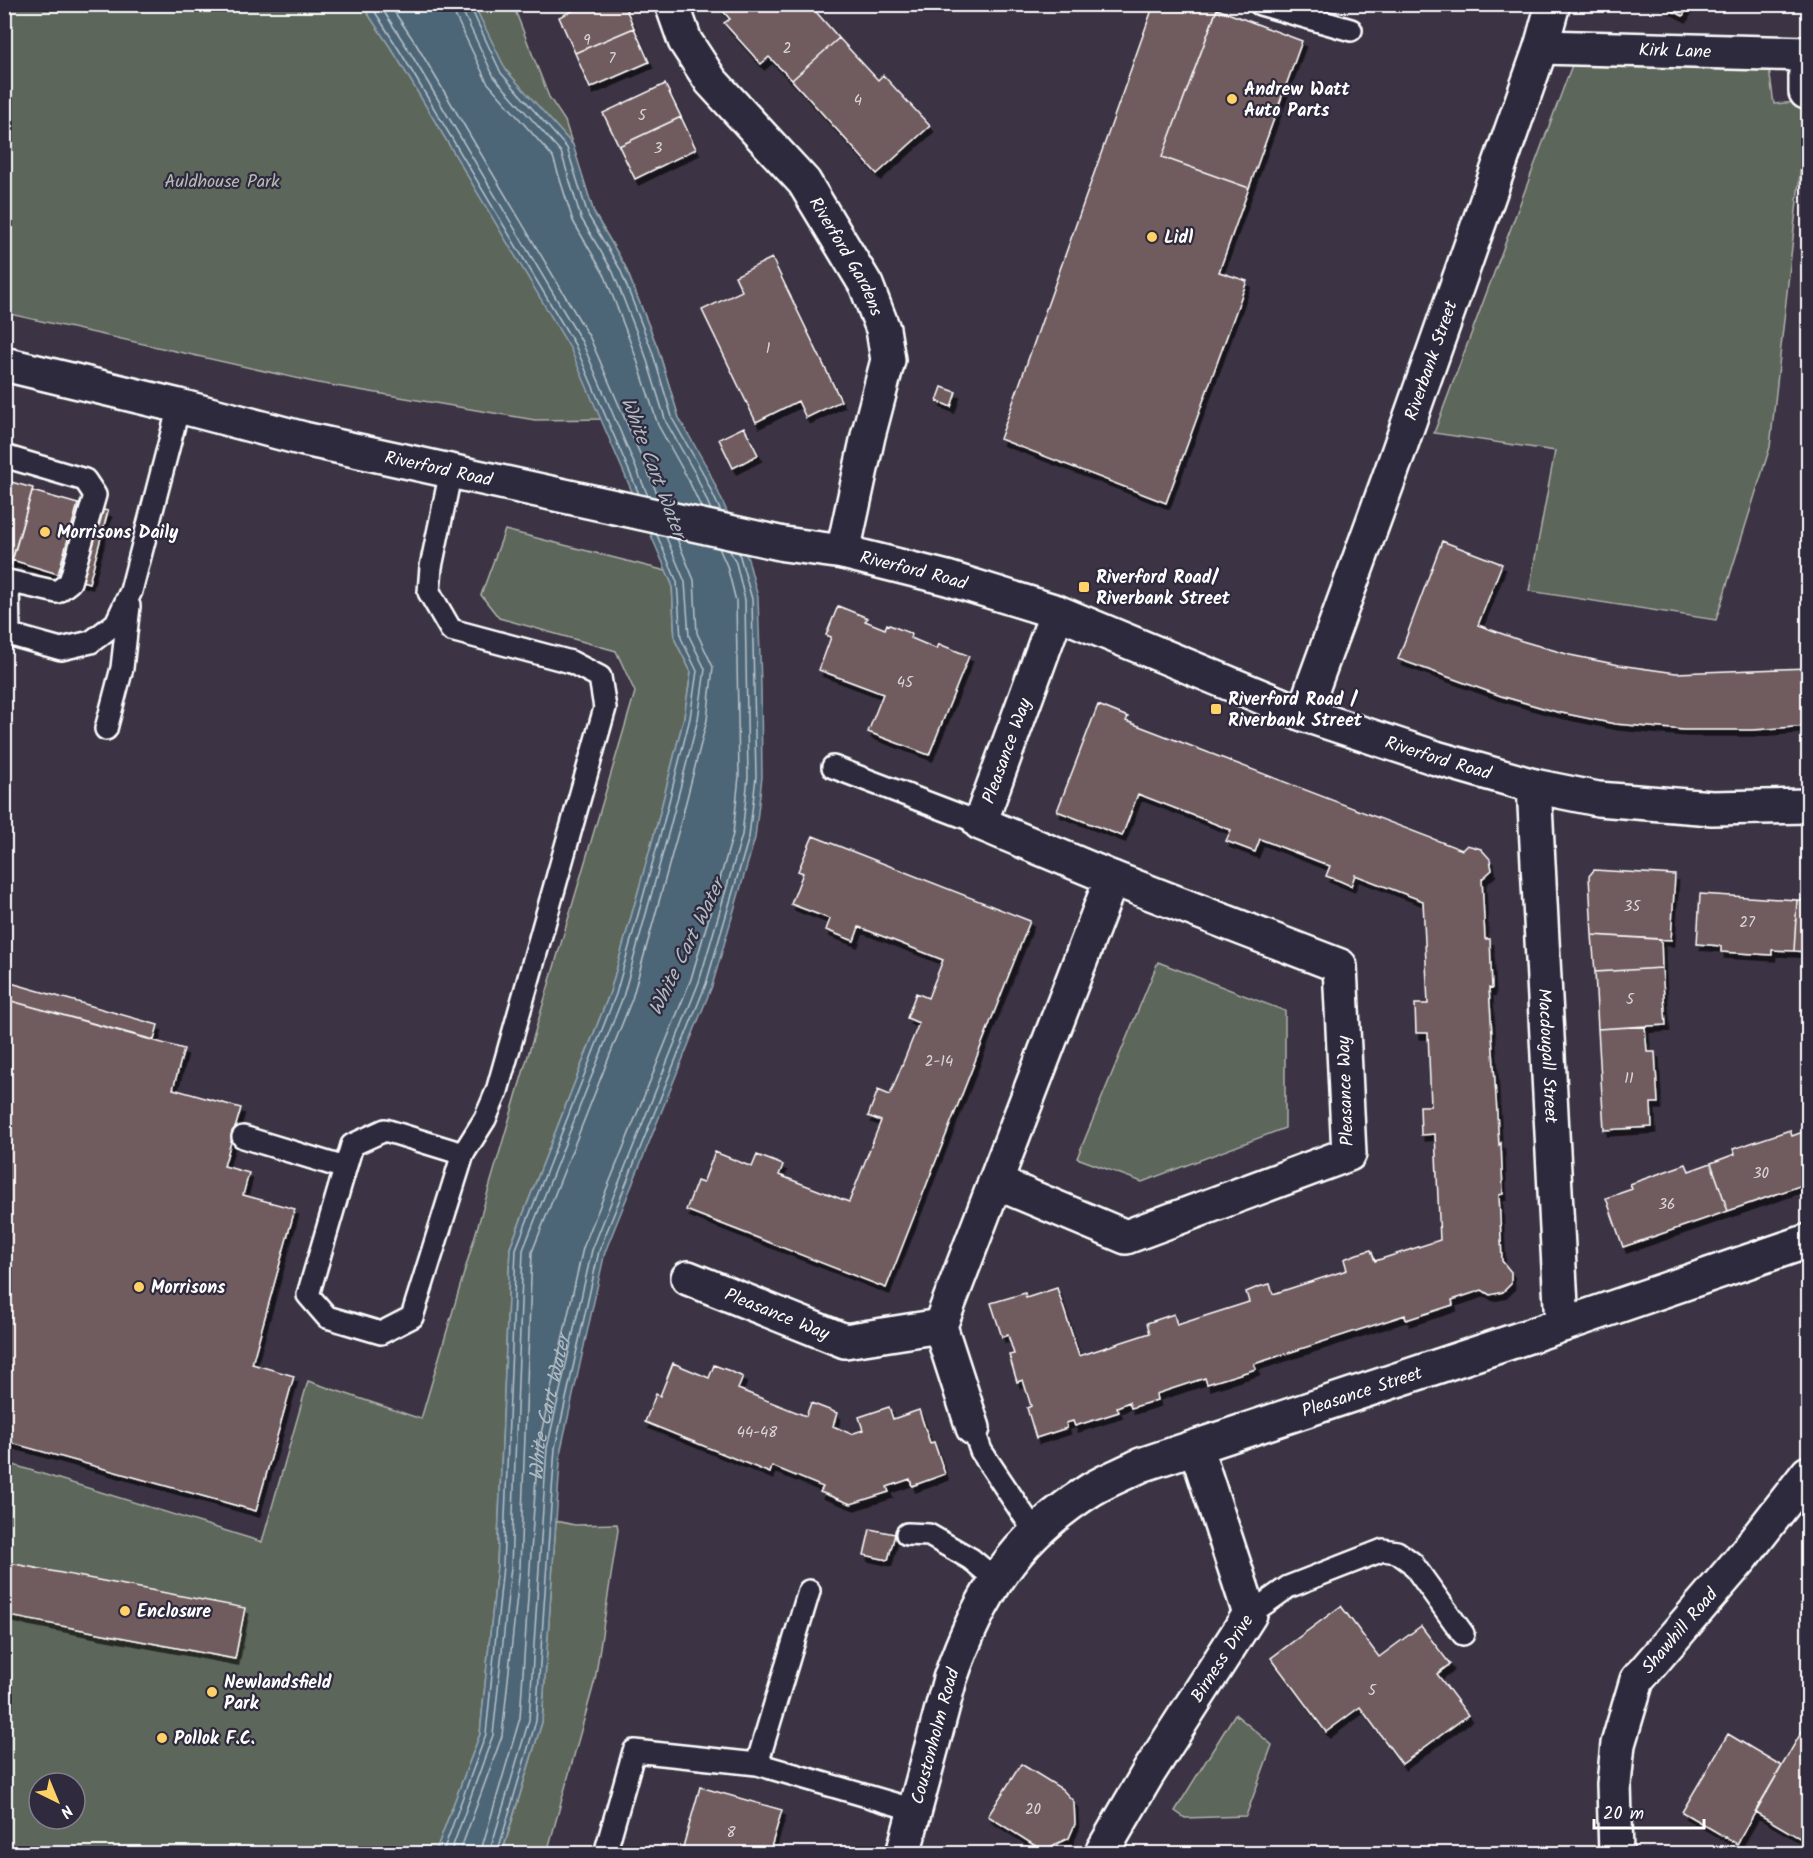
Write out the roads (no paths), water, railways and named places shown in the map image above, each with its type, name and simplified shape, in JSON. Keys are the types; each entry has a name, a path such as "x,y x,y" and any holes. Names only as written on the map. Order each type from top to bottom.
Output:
{"street":[{"name":"Riverford Gardens","path":"672,4 686,41 711,81 804,182 866,285 883,328 888,360 868,436 843,552"},
{"name":"Riverbank Street","path":"1303,714 1392,470 1541,46 1553,4"},
{"name":"Kirk Lane","path":"1541,46 1808,54"},
{"path":"1806,92 1808,54"},
{"name":"Riverford Road","path":"4,364 304,439 784,544 843,552 947,578 1058,612 1303,714 1436,758 1534,786 1598,799 1712,808 1809,806"},
{"name":"Pleasance Way","path":"995,1182 1126,1237 1349,1154 1340,966 1112,878 980,823 1058,612"},
{"name":"Macdougall Street","path":"1534,786 1562,1325"},
{"path":"973,1428 940,1326 1112,878"},
{"name":"Pleasance Street","path":"972,1623 984,1598 1007,1564 1035,1532 1061,1510 1093,1489 1141,1465 1809,1241"},
{"name":"Pleasance Way","path":"688,1278 846,1341 940,1326"},
{"name":"Birness Drive","path":"1101,1854 1147,1775 1250,1614 1196,1448"},
{"name":"Shawhill Road","path":"1616,1854 1614,1784 1618,1744 1637,1680 1740,1560 1809,1473"},
{"name":"Coustonholm Road","path":"903,1854 950,1679 972,1623"}],"lane":[{"path":"1260,4 1351,30"},
{"path":"106,729 122,668 131,591 179,406"},
{"path":"4,456 85,480 95,495 70,582 57,592 6,580 7,633 61,649 90,642 116,623 131,591"},
{"path":"451,471 431,567 429,592 451,630 571,662 600,677 605,708 497,1091 485,1119 463,1154 412,1317 381,1333 327,1317 308,1295 352,1145 385,1130 463,1154"},
{"path":"833,767 980,823"},
{"path":"243,1137 345,1168"},
{"path":"973,1428 981,1451 1035,1532"},
{"path":"907,1534 929,1535 971,1559 996,1580"},
{"path":"1250,1614 1288,1587 1383,1550 1397,1552 1412,1563 1463,1634"},
{"path":"757,1764 809,1591"},
{"path":"605,1854 634,1751 757,1764 915,1810"}],"water":[{"name":"White Cart Water","path":"362,5 474,5 506,70 573,145 594,213 625,266 658,349 679,418 708,469 748,559 758,597 762,777 755,838 712,986 605,1252 561,1449 542,1722 502,1853 435,1853 480,1734 497,1566 510,1248 610,992 657,824 684,717 691,672 675,640 672,584 570,348 396,56"}],"place":[{"name":"Andrew Watt Auto Parts","path":"1232,99"},
{"name":"Lidl","path":"1152,237"},
{"name":"Morrisons Daily","path":"45,532"},
{"name":"Riverford Road/ Riverbank Street","path":"1084,587"},
{"name":"Riverford Road / Riverbank Street","path":"1216,709"},
{"name":"Morrisons","path":"139,1287"},
{"name":"Enclosure","path":"125,1611"},
{"name":"Newlandsfield Park","path":"212,1692"},
{"name":"Pollok F.C.","path":"162,1738"}],"park label":[{"name":"Auldhouse Park","path":"222,181"}]}
